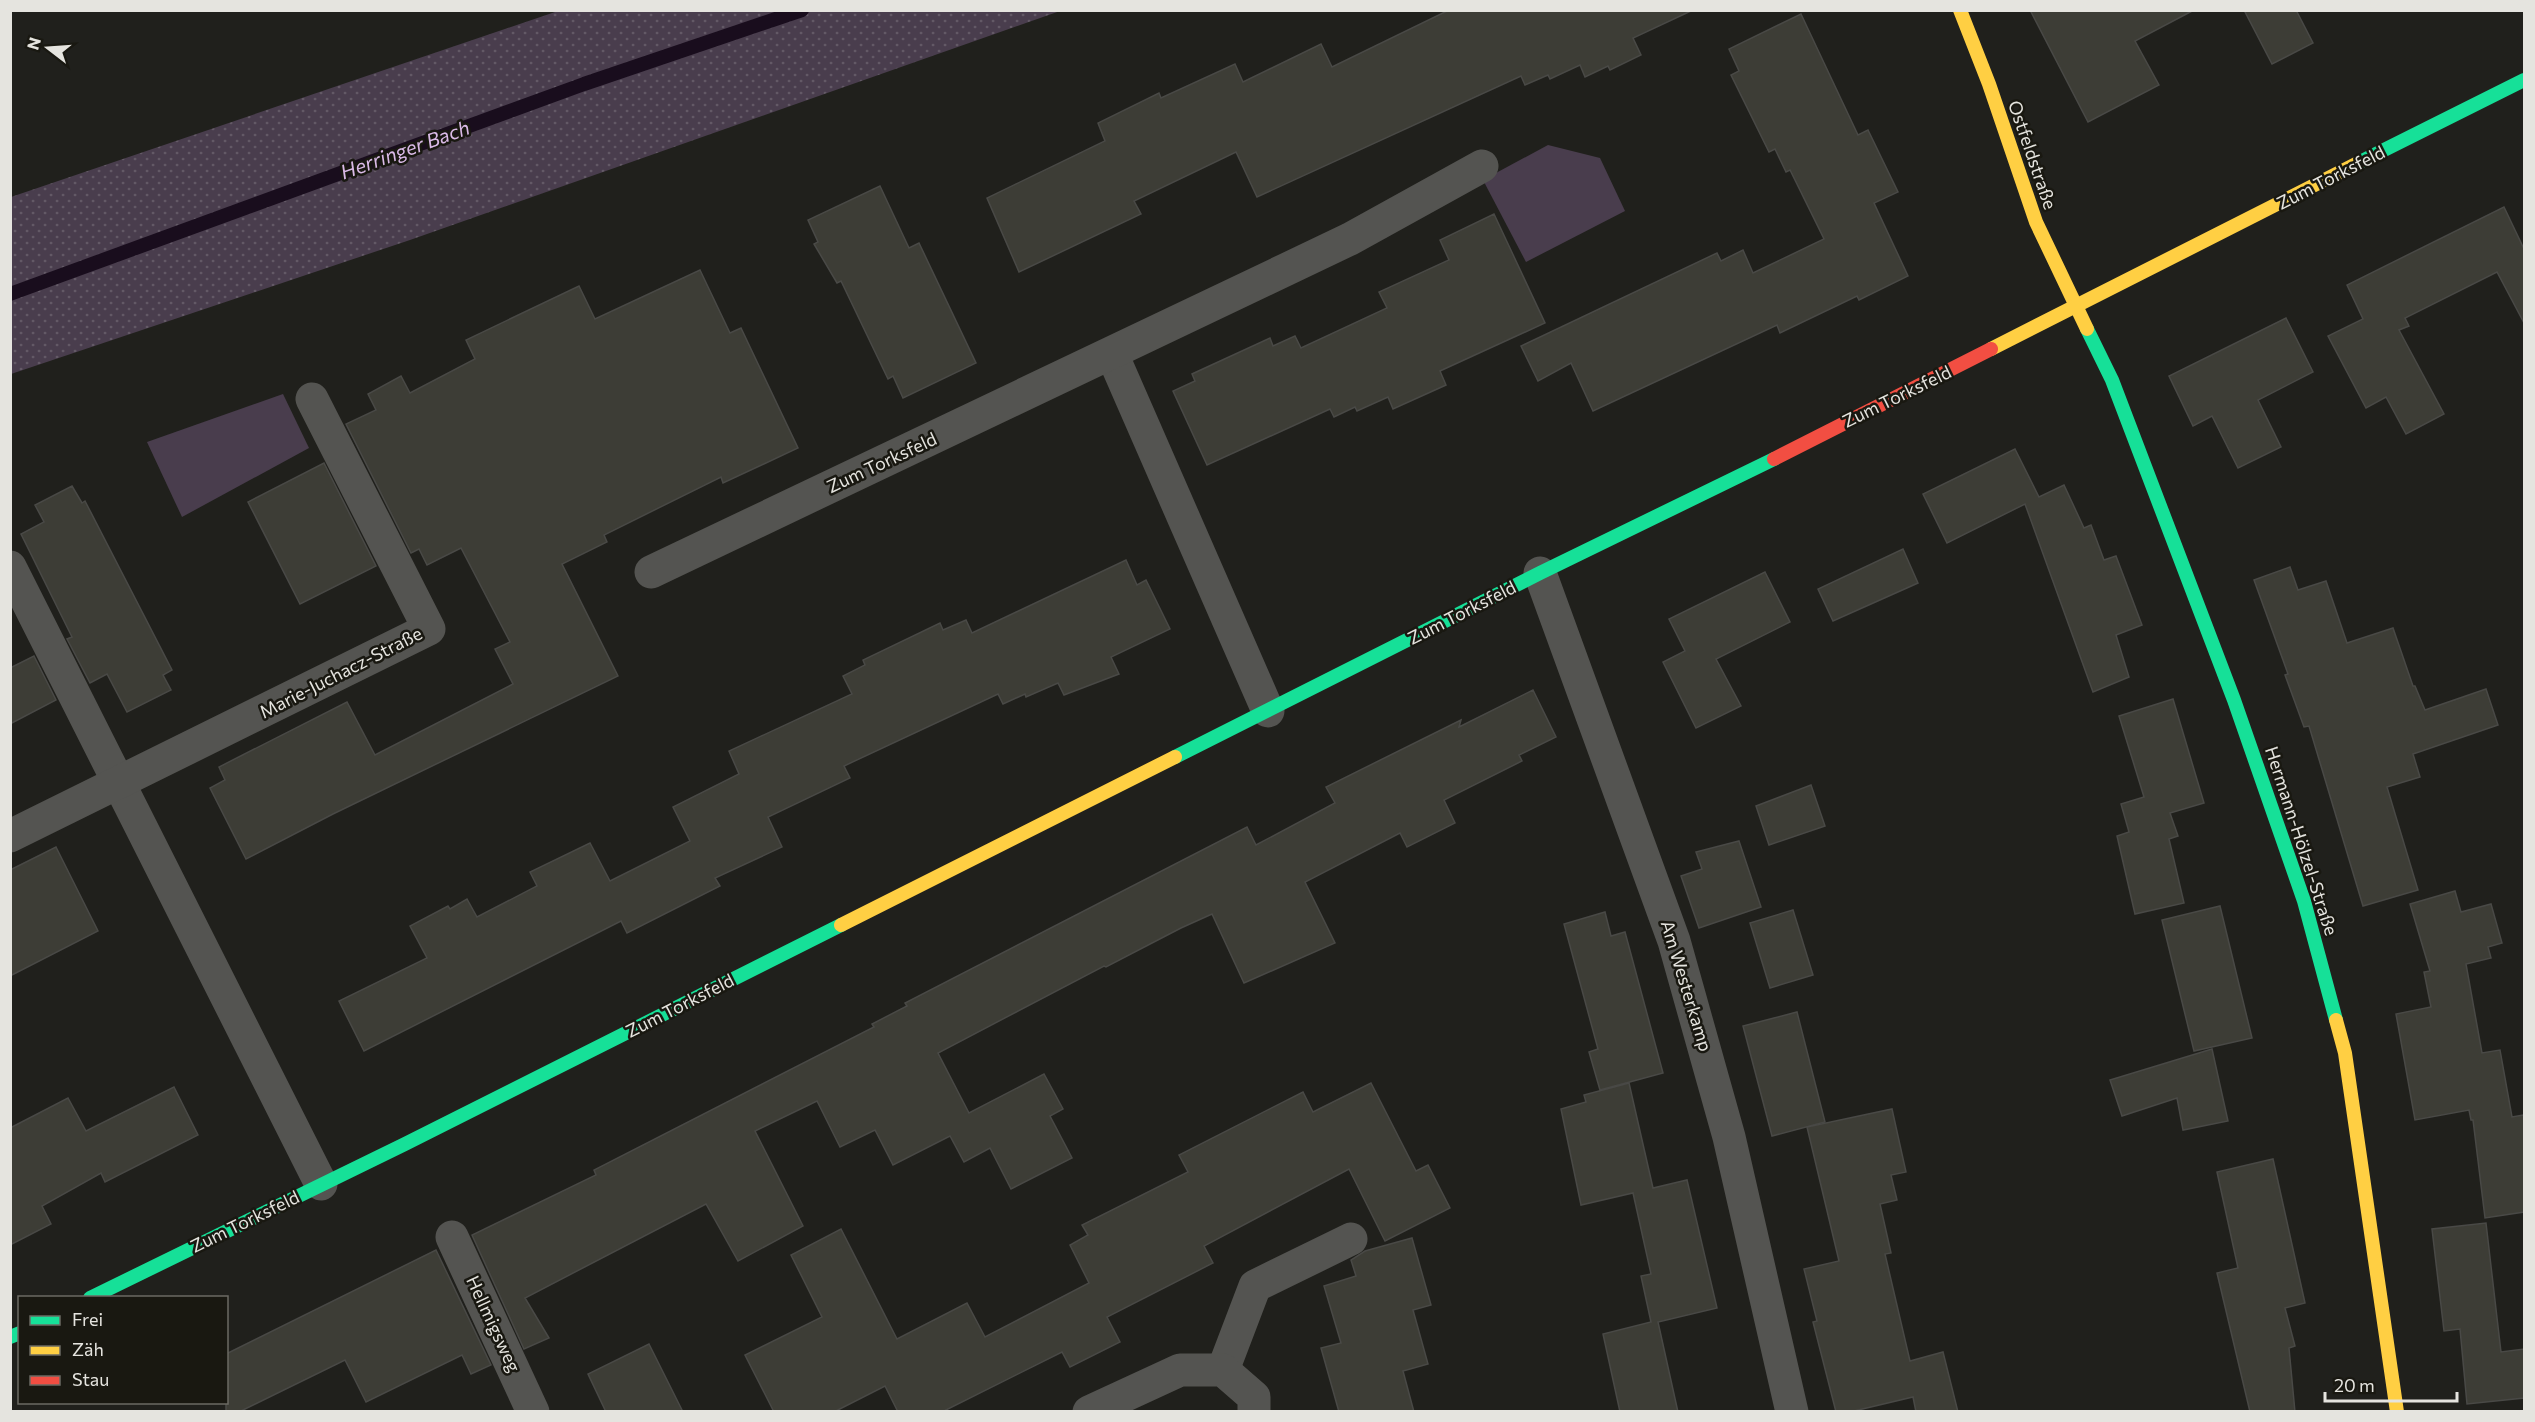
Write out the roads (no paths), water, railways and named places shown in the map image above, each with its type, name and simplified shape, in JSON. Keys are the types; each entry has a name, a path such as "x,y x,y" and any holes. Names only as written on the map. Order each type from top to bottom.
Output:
{"main road":[{"name":"Ostfeldstraße","path":"1960,10 1989,84 2036,222 2078,308"},
{"name":"Zum Torksfeld","path":"94,1296 1540,573 1656,518 2078,308 2524,80"},
{"name":"Hermann-Hölzel-Straße","path":"2078,308 2112,380 2234,700 2304,901 2345,1053 2397,1412"}],"street":[{"name":"Zum Torksfeld","path":"651,572 1350,239 1482,166"},
{"path":"1112,354 1268,711"},
{"name":"Marie-Juchacz-Straße","path":"10,836 429,629 312,399"},
{"path":"10,567 321,1184"},
{"name":"Am Westerkamp","path":"1540,573 1674,941 1729,1137 1792,1412"},
{"name":"Hellmigsweg","path":"452,1237 533,1412"},
{"path":"1224,1370 1255,1286 1351,1239"},
{"path":"1089,1412 1180,1370 1224,1370 1254,1397 1254,1412"}],"waterway":[{"name":"Herringer Bach","path":"10,294 584,84 802,10"}]}
